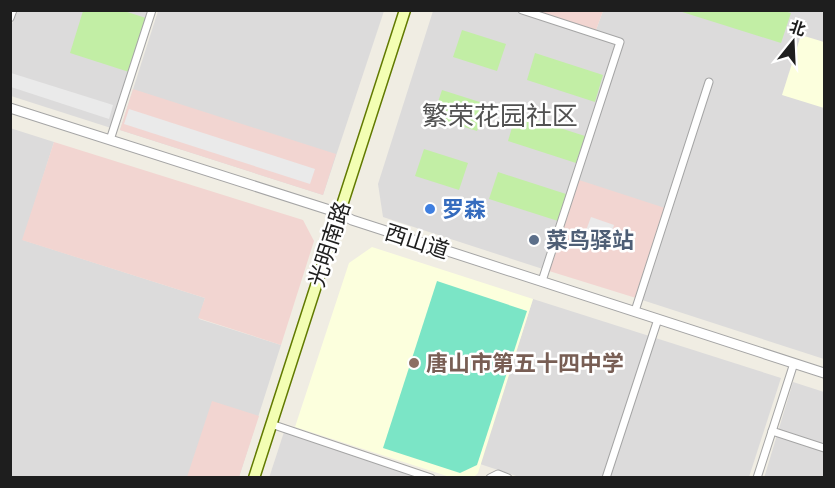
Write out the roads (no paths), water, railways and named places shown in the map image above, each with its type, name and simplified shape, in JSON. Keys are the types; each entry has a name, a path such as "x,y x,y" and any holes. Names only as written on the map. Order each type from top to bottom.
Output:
{"main road":[{"name":"光明南路","path":"254,477 405,10"}],"street":[{"path":"10,18 13,10"},
{"path":"110,140 152,10"},
{"path":"522,10 620,42 542,281"},
{"path":"635,311 710,82"},
{"name":"西山道","path":"10,108 339,213 352,220 825,373"},
{"path":"606,477 658,319"},
{"path":"757,477 794,363"},
{"path":"271,424 431,477"},
{"path":"772,431 825,448"},
{"path":"490,477 508,477"}],"place":[{"name":"罗森","path":"430,209"},
{"name":"菜鸟驿站","path":"534,240"},
{"name":"唐山市第五十四中学","path":"414,363"}],"district":[{"name":"繁荣花园社区","path":"500,116"}]}
